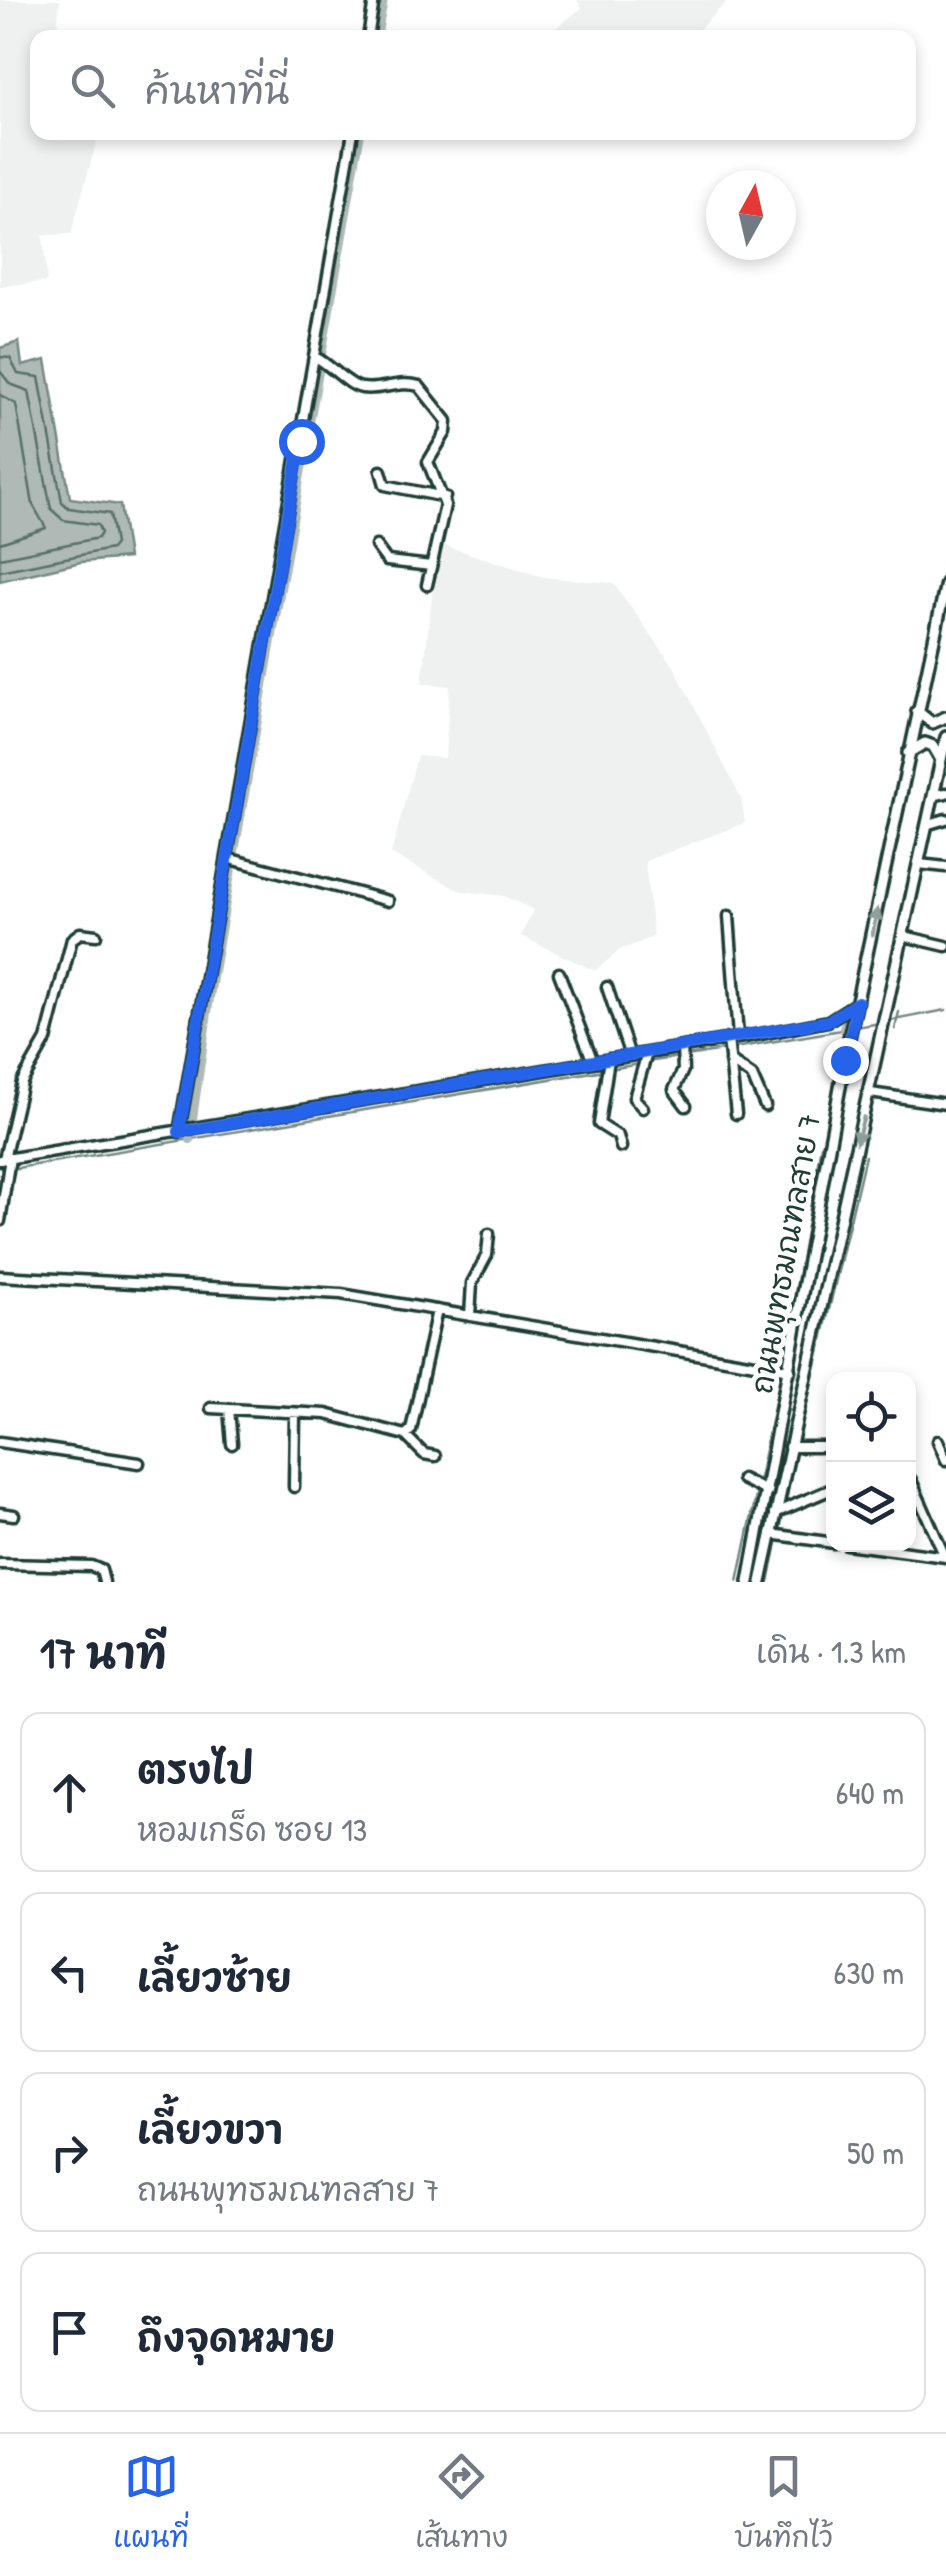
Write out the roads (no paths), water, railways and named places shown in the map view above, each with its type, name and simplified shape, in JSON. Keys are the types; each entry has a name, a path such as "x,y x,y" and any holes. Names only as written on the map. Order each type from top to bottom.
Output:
{"main road":[{"name":"ถนนพุทธมณฑลสาย 7","path":"749,1582 785,1370 854,1018 853,1004 946,583"},
{"path":"917,710 932,723 946,716"},
{"name":"ถนนพุทธมณฑลสาย 7","path":"761,1582 781,1511 929,824 940,794 946,737"},
{"path":"906,755 924,743 933,746 942,761"}],"street":[{"path":"369,30 374,0"},
{"path":"188,1131 320,359 352,140"},
{"path":"320,359 350,384 365,389 407,384 423,389 448,424 428,467 445,497 428,584"},
{"path":"380,472 385,484 445,497"},
{"path":"376,546 387,562 431,566"},
{"path":"929,824 946,819"},
{"path":"233,859 388,900"},
{"path":"920,864 946,868"},
{"path":"729,916 736,1114"},
{"path":"0,1221 9,1178 4,1142 22,1082 46,1040 72,940 80,933 96,935"},
{"path":"904,936 946,946"},
{"path":"559,973 593,1062"},
{"path":"606,987 630,1056"},
{"path":"6,1160 593,1062 609,1066 630,1056 646,1060 731,1047 828,1021 853,1004"},
{"path":"731,1047 752,1076 765,1106"},
{"path":"683,1054 674,1090 686,1106"},
{"path":"643,1108 634,1098 646,1060"},
{"path":"609,1066 599,1124 618,1136 621,1147"},
{"path":"870,1094 946,1104"},
{"path":"470,1316 472,1283 487,1255 490,1234"},
{"path":"0,1276 309,1290 785,1370"},
{"path":"405,1435 411,1430 436,1310"},
{"path":"211,1408 326,1414 405,1435 424,1454 435,1456"},
{"path":"230,1409 232,1444"},
{"path":"294,1487 295,1412"},
{"path":"938,1441 946,1460"},
{"path":"0,1442 139,1463"},
{"path":"794,1447 826,1447"},
{"path":"746,1482 764,1490"},
{"path":"781,1511 826,1491"},
{"path":"916,1491 946,1557"},
{"path":"0,1513 14,1515"},
{"path":"772,1534 826,1542"},
{"path":"916,1552 946,1557"},
{"path":"0,1564 91,1566 101,1570 104,1582"}],"water":[{"path":"19,342 22,366 46,360 70,498 120,505 128,558 81,562 0,581 0,348"}],"waterway":[{"path":"378,30 384,0"},
{"path":"190,1140 213,977 360,140"},
{"path":"889,1021 946,1010"},
{"path":"895,1029 899,1012"},
{"path":"843,1029 845,1022"},
{"path":"855,1027 881,1023"},
{"path":"687,1056 847,1029"},
{"path":"647,1062 679,1057"},
{"path":"11,1169 640,1064"},
{"path":"783,1366 821,1145"},
{"path":"798,1442 865,1156"},
{"path":"758,1483 781,1373"},
{"path":"785,1506 796,1450"},
{"path":"738,1582 757,1491"},
{"path":"780,1530 783,1514"},
{"path":"769,1582 778,1538"}]}
